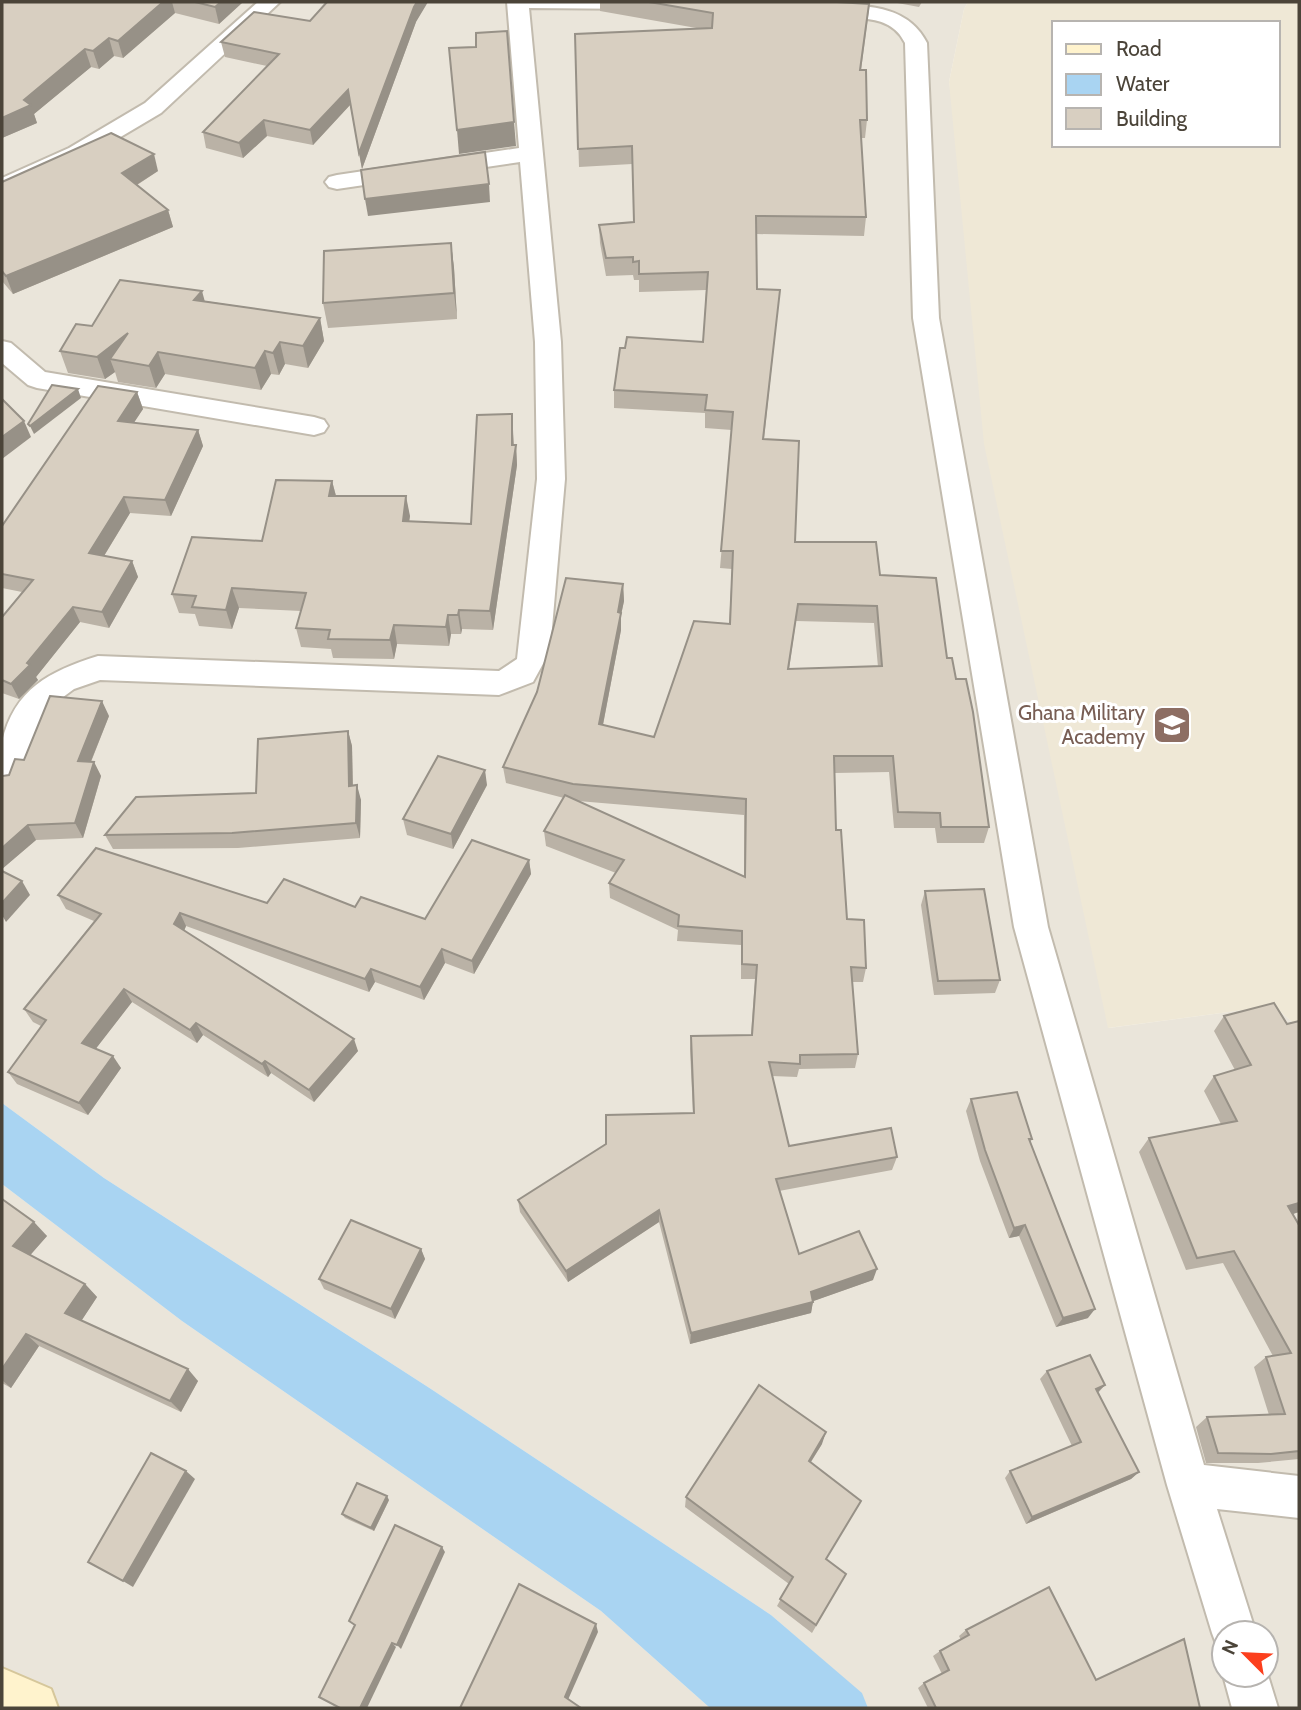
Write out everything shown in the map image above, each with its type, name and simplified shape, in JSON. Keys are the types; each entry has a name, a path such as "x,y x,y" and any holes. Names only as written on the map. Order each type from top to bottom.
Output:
{"main road":[{"path":"2,1694 32,1708"}],"street":[{"path":"2,187 77,153 153,108 270,2"},
{"path":"2,778 35,702 63,681 98,668 499,683 518,679 529,668 535,651 551,479 548,342 533,153 517,2 666,3"},
{"path":"797,8 876,14 901,21 913,31 916,43 926,318 1031,927 1188,1485 1230,1619"},
{"path":"337,182 533,153"},
{"path":"2,349 37,379 314,426"},
{"path":"1188,1485 1299,1497"},
{"path":"1250,1689 1255,1708"}],"shaded area":[{"path":"2,2 968,2 964,9 949,82 1109,1028 1274,1006 1299,1028 1299,1708 868,1708 861,1693 771,1615 431,1389 104,1178 2,1103"},
{"name":"Ghana Military Academy","path":"968,2 1299,2 1299,1028 1274,1006 1108,1028 984,444 949,82 964,9"},
{"path":"2,1184 182,1321 601,1611 710,1708 2,1708"}],"water":[{"path":"2,1103 104,1178 431,1389 771,1615 862,1693 868,1708 710,1708 601,1611 182,1321 2,1184"}],"building":[{"path":"2,2 163,2 118,41 109,38 93,51 85,49 24,100 31,105 2,118"},
{"path":"195,2 221,2 215,7"},
{"path":"327,2 417,2 359,153 348,90 310,130 264,120 239,143 203,132 279,54 221,42 254,12 310,21"},
{"path":"649,2 869,4 860,70 866,70 867,120 860,120 866,217 756,216 757,289 780,290 763,439 799,441 795,542 876,542 880,575 936,578 947,658 952,658 956,679 966,679 989,827 941,827 940,813 898,812 893,756 834,756 836,830 841,830 847,919 864,920 866,968 851,967 858,1054 800,1055 800,1064 769,1062 789,1146 891,1128 897,1157 776,1179 799,1254 859,1231 877,1269 811,1292 813,1302 691,1333 659,1210 566,1271 518,1200 606,1144 606,1115 694,1113 691,1036 752,1035 757,965 742,964 742,931 678,926 679,915 609,883 624,860 544,831 565,795 745,877 746,799 573,784 503,767 537,692 566,578 623,584 618,612 621,613 599,724 654,737 694,621 730,624 733,551 721,551 733,412 705,410 707,395 614,390 620,348 625,348 627,337 703,342 708,272 639,274 639,261 633,262 633,257 606,258 599,225 634,222 632,146 578,149 575,34 712,28 713,13","holes":["798,604 877,606 882,666 788,669"]},
{"path":"507,31 514,122 457,130 449,48 476,47 476,33"},
{"path":"111,133 154,154 122,173 168,210 6,276 2,271 2,182"},
{"path":"485,152 489,184 365,199 361,170"},
{"path":"451,243 454,293 323,303 324,251"},
{"path":"120,280 202,291 194,300 320,318 303,346 280,342 273,353 265,351 255,368 158,352 149,366 110,359 128,333 97,357 60,351 76,324 92,326"},
{"path":"52,385 78,389 30,426 28,424"},
{"path":"98,386 137,392 118,421 198,430 165,500 124,497 89,553 132,561 102,612 73,607 27,663 30,665 11,684 2,680 2,617 33,580 2,574 2,526"},
{"path":"2,399 24,421 2,437"},
{"path":"512,414 512,445 516,445 490,611 459,610 458,615 448,615 446,627 394,625 390,640 328,639 330,630 296,628 306,593 232,588 226,610 192,607 196,596 172,594 192,537 262,541 276,480 332,481 329,496 406,496 403,521 471,524 477,415"},
{"path":"50,696 102,701 78,761 94,762 75,823 28,825 2,848 2,776 9,775 15,759 24,760"},
{"path":"348,731 349,786 357,785 356,823 232,833 105,835 136,797 256,793 258,739"},
{"path":"438,756 485,770 451,834 403,819"},
{"path":"472,840 529,860 472,961 442,949 420,987 371,969 365,979 180,913 174,924 354,1039 309,1090 265,1061 262,1064 196,1023 190,1030 124,989 82,1043 113,1056 79,1103 8,1072 46,1020 24,1009 101,914 58,895 96,848 267,903 284,879 355,907 361,897 425,919"},
{"path":"2,871 22,881 2,903"},
{"path":"984,889 1000,980 938,981 925,891"},
{"path":"1274,1003 1287,1024 1299,1021 1299,1203 1288,1206 1299,1225 1299,1451 1271,1454 1218,1453 1207,1417 1285,1414 1266,1357 1291,1353 1234,1251 1197,1258 1149,1138 1237,1121 1214,1076 1251,1065 1224,1016"},
{"path":"1017,1092 1032,1139 1029,1139 1095,1309 1063,1318 1025,1225 1014,1228 985,1150 971,1099"},
{"path":"2,1199 34,1222 13,1246 85,1284 65,1313 188,1369 170,1401 26,1334 2,1369"},
{"path":"351,1220 421,1249 391,1309 319,1279"},
{"path":"1090,1355 1105,1385 1096,1389 1139,1472 1032,1517 1010,1471 1081,1442 1047,1371"},
{"path":"759,1385 826,1432 809,1461 861,1501 826,1559 846,1574 816,1625 780,1599 793,1577 686,1497"},
{"path":"151,1453 186,1471 123,1581 88,1562"},
{"path":"357,1483 387,1496 371,1528 342,1514"},
{"path":"395,1525 442,1547 397,1645 392,1643 360,1708 340,1708 319,1697 355,1625 349,1621"},
{"path":"519,1584 596,1624 565,1697 581,1708 460,1708"},
{"path":"1049,1587 1096,1680 1184,1639 1200,1708 936,1708 924,1683 949,1670 940,1651 969,1635 966,1630"}],"place":[{"name":"Ghana Military Academy","path":"1172,725"}]}
